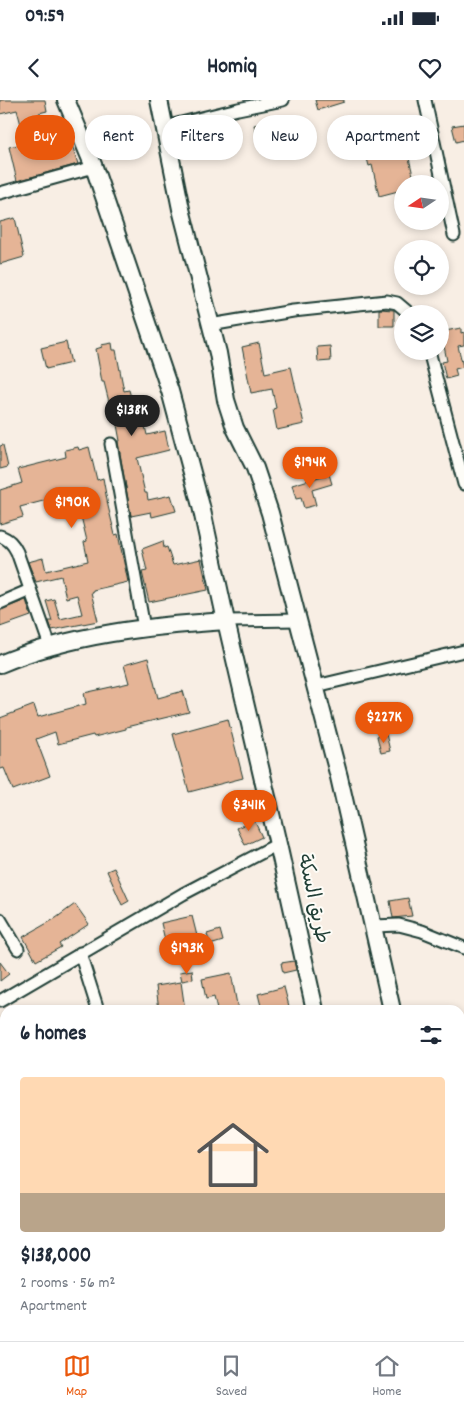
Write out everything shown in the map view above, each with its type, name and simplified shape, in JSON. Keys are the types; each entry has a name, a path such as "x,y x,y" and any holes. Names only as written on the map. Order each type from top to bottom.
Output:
{"main road":[{"name":"طريق السكة","path":"66,100 94,167 170,391 201,506 314,1005"},
{"path":"159,100 162,115"},
{"path":"171,160 181,209 231,417 255,468 270,513 316,686 358,857 391,1005"},
{"path":"0,664 50,646 96,636 144,628 226,622"}],"street":[{"path":"214,115 283,100"},
{"path":"425,100 454,235"},
{"path":"0,193 94,167"},
{"path":"210,325 292,311 387,301 399,305"},
{"path":"431,360 464,484"},
{"path":"111,444 144,628"},
{"path":"0,536 12,543 50,646"},
{"path":"0,603 30,590"},
{"path":"226,622 298,620"},
{"path":"316,686 464,652"},
{"path":"0,1001 199,885 278,844"},
{"path":"0,919 18,949"},
{"path":"374,926 399,926 422,931 464,948"},
{"path":"80,953 96,1005"}],"building":[{"path":"0,100 45,100 47,111 39,113 40,115 18,115 17,110 0,114"},
{"path":"315,100 344,100 344,102 318,110"},
{"path":"464,124 464,140 456,142 452,126"},
{"path":"15,146 15,160 75,160 75,154 78,164 17,181 9,147"},
{"path":"367,160 409,160 413,175 394,175 394,192 379,196 372,165 369,166"},
{"path":"15,218 24,257 0,264 0,222"},
{"path":"379,309 394,310 394,326 379,326"},
{"path":"461,328 461,333 464,332 464,345 458,346 463,367 455,369 457,376 446,379 442,362 449,360 449,330"},
{"path":"66,342 71,363 46,369 41,348"},
{"path":"112,343 113,350 116,350 124,391 129,390 133,405 140,404 147,435 165,431 169,450 137,458 145,493 147,493 148,500 171,495 176,511 152,517 151,512 131,516 115,414 112,414 104,382 102,382 96,349 102,347 101,345"},
{"path":"259,343 265,373 291,367 304,424 277,430 273,409 276,408 272,389 251,393 242,347"},
{"path":"330,346 331,361 318,362 317,347"},
{"path":"3,445 8,467 0,469 0,446"},
{"path":"78,447 79,450 89,447 97,480 103,478 108,506 115,535 118,534 128,582 91,592 98,621 52,630 49,621 52,621 46,601 54,599 60,619 82,614 77,595 66,598 61,576 36,582 28,562 43,558 46,571 88,561 84,542 87,541 74,493 20,507 23,517 0,524 0,490 22,483 18,469 66,457 65,450"},
{"path":"329,474 332,484 312,490 316,505 304,508 301,498 296,499 292,485"},
{"path":"163,541 164,548 167,547 173,565 201,559 208,590 149,602 142,572 147,571 142,549"},
{"path":"26,600 31,616 0,627 0,610"},
{"path":"148,658 158,698 183,691 189,712 126,727 126,729 94,737 93,735 58,744 55,732 36,739 50,776 13,790 4,768 0,769 0,718 34,705 38,717 86,704 84,693 129,683 124,665"},
{"path":"228,719 243,778 189,792 173,734"},
{"path":"386,734 390,751 381,753 377,736"},
{"path":"254,820 262,837 245,845 237,828"},
{"path":"114,868 129,901 122,905 107,871"},
{"path":"408,898 412,916 393,918 390,901"},
{"path":"75,904 89,924 59,944 61,947 36,961 23,937 56,918"},
{"path":"192,916 198,940 176,945 180,957 166,962 162,951 167,949 161,923"},
{"path":"220,930 223,941 210,945 207,934"},
{"path":"294,961 296,970 283,973 281,963"},
{"path":"0,962 9,974 0,981"},
{"path":"192,970 193,979 182,981 180,972"},
{"path":"231,973 237,1005 216,1005 214,997 206,999 202,979"},
{"path":"181,982 184,1005 158,1005 156,986"},
{"path":"284,987 289,1005 261,1005 258,994"}]}
